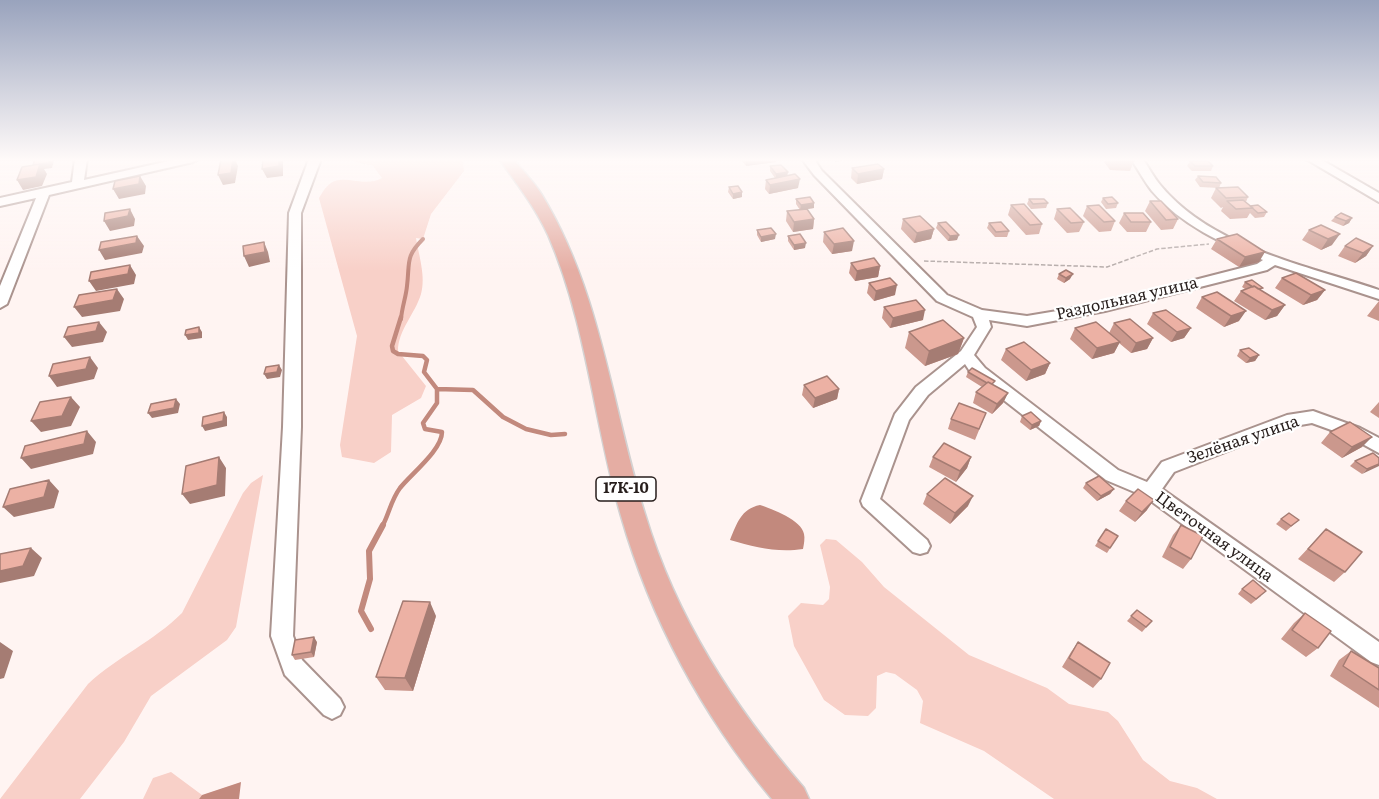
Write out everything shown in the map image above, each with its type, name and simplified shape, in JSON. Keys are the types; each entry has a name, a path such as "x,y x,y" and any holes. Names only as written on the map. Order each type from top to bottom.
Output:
{"main road":[{"name":"17К-10","path":"535,196 562,253 595,356 632,514 662,594 697,669 730,722 761,763 793,799"}],"street":[{"path":"0,202 31,196"},
{"path":"0,304 43,196"},
{"path":"301,196 295,213 292,427 282,636 293,667 332,707"},
{"name":"Раздольная улица","path":"841,196 942,298 979,314 1027,321 1105,307 1262,267 1273,260"},
{"path":"1165,196 1173,205 1213,232 1235,243 1273,260 1379,295"},
{"path":"920,546 870,501 901,418 922,391 966,355 984,327 979,314"},
{"name":"Цветочная улица","path":"966,355 980,372 1112,475 1151,491 1379,655"},
{"name":"Зелёная улица","path":"1151,491 1168,467 1287,421 1313,417 1354,432 1379,446"}],"path":[{"path":"903,259 1095,268 1107,267 1157,249 1235,243"}],"shaded area":[{"path":"445,196 431,214 423,239 416,238 422,266 421,294 401,336 398,351 426,386 421,398 392,415 391,452 374,463 342,457 340,445 357,336 319,198"},
{"path":"263,475 236,627 227,640 151,696 124,742 80,799 0,799 88,684 111,665 160,632 182,613 243,493 251,483"},
{"path":"760,505 798,524 804,534 803,549 775,550 730,540 744,513"},
{"path":"826,539 836,540 862,562 884,587 969,655 1047,688 1069,704 1108,712 1118,721 1143,760 1170,781 1197,788 1217,799 1054,799 984,751 920,723 923,701 917,690 895,674 886,672 877,676 876,708 868,716 845,715 824,700 794,646 788,616 801,603 823,605 829,599 830,587 820,545"},
{"path":"171,772 202,795 199,799 143,799 153,778"},
{"path":"241,782 239,799 199,799 202,795"}],"building":[{"path":"1224,196 1248,197 1226,198"},
{"path":"810,197 814,203 801,205 796,199"},
{"path":"1112,197 1118,203 1108,204 1103,198"},
{"path":"1029,199 1044,199 1048,203 1033,204"},
{"path":"1243,200 1253,208 1236,209 1227,201"},
{"path":"1150,201 1161,201 1178,219 1166,220"},
{"path":"1024,204 1042,224 1030,225 1011,205"},
{"path":"1099,205 1115,221 1104,222 1087,206"},
{"path":"1258,205 1267,212 1258,213 1250,206"},
{"path":"1070,208 1084,222 1071,223 1057,209"},
{"path":"130,209 128,216 104,221 105,213"},
{"path":"807,209 814,219 794,222 787,211"},
{"path":"1124,213 1143,213 1151,222 1131,222"},
{"path":"1341,213 1352,218 1346,221 1335,217"},
{"path":"920,216 934,229 917,233 903,219"},
{"path":"946,222 959,235 950,236 938,223"},
{"path":"1001,222 1009,231 996,232 989,223"},
{"path":"1321,225 1340,234 1328,239 1309,230"},
{"path":"771,228 776,234 761,237 757,230"},
{"path":"843,228 854,241 834,244 824,232"},
{"path":"800,234 806,243 794,245 788,236"},
{"path":"1237,234 1265,252 1245,257 1217,239"},
{"path":"137,236 136,243 99,250 101,242"},
{"path":"1356,238 1373,246 1363,253 1345,246"},
{"path":"264,242 265,252 244,256 243,246"},
{"path":"874,258 880,266 857,271 851,263"},
{"path":"130,265 128,274 89,281 91,272"},
{"path":"1066,270 1073,274 1066,278 1059,274"},
{"path":"1296,273 1325,290 1311,295 1282,278"},
{"path":"890,278 897,285 876,291 869,283"},
{"path":"1252,280 1263,288 1258,289 1245,282"},
{"path":"1254,286 1285,305 1272,310 1241,291"},
{"path":"117,289 113,300 74,307 79,295"},
{"path":"1217,292 1246,311 1231,316 1202,297"},
{"path":"916,300 925,310 893,318 884,307"},
{"path":"1166,310 1191,328 1177,332 1153,313"},
{"path":"1130,319 1153,338 1136,343 1114,323"},
{"path":"943,320 964,338 929,351 909,332"},
{"path":"99,322 96,331 64,337 68,327"},
{"path":"1096,322 1120,342 1097,348 1075,328"},
{"path":"199,327 199,333 185,335 186,330"},
{"path":"1024,342 1050,363 1031,370 1006,349"},
{"path":"1249,348 1259,355 1250,358 1240,350"},
{"path":"90,357 86,369 49,376 53,364"},
{"path":"279,365 277,372 264,374 266,367"},
{"path":"972,368 995,381 992,384 987,383 968,372"},
{"path":"827,376 839,389 815,398 804,385"},
{"path":"988,382 1008,393 997,404 976,392"},
{"path":"71,397 62,416 31,421 40,402"},
{"path":"176,399 174,408 148,413 151,404"},
{"path":"959,403 986,413 979,429 951,419"},
{"path":"224,412 223,421 202,426 203,417"},
{"path":"1031,412 1041,421 1032,425 1022,416"},
{"path":"1350,422 1372,437 1352,447 1330,432"},
{"path":"87,431 84,444 21,458 25,446"},
{"path":"944,443 971,457 960,471 933,457"},
{"path":"1373,453 1379,458 1379,464 1367,469 1355,461"},
{"path":"219,457 217,485 182,494 186,466"},
{"path":"1099,476 1114,489 1101,496 1086,483"},
{"path":"945,478 973,496 955,513 927,494"},
{"path":"49,480 44,497 3,507 10,489"},
{"path":"1138,489 1154,500 1142,512 1126,501"},
{"path":"1289,513 1299,520 1291,526 1281,519"},
{"path":"1181,525 1203,536 1191,559 1170,547"},
{"path":"1106,529 1118,536 1110,548 1098,541"},
{"path":"1326,529 1362,552 1345,572 1308,549"},
{"path":"31,548 23,566 0,571 0,554"},
{"path":"1253,580 1266,591 1256,599 1242,589"},
{"path":"403,601 430,602 405,678 376,677"},
{"path":"1137,610 1152,621 1146,627 1131,616"},
{"path":"1305,613 1331,631 1318,648 1292,630"},
{"path":"314,637 311,652 292,655 295,640"},
{"path":"1078,642 1110,663 1101,679 1069,658"},
{"path":"1351,651 1379,668 1379,690 1343,666"}],"waterway":[{"path":"401,319 409,260 423,239"},
{"path":"401,317 392,346 393,351 398,354 423,356 427,360 424,372 437,389"},
{"path":"382,526 397,493 432,454 441,439 442,432 425,429 423,423 437,403 437,389"},
{"path":"437,389 473,390 503,417 526,429 551,435 565,434"},
{"path":"371,629 361,611 370,579 369,551 382,526"}]}
